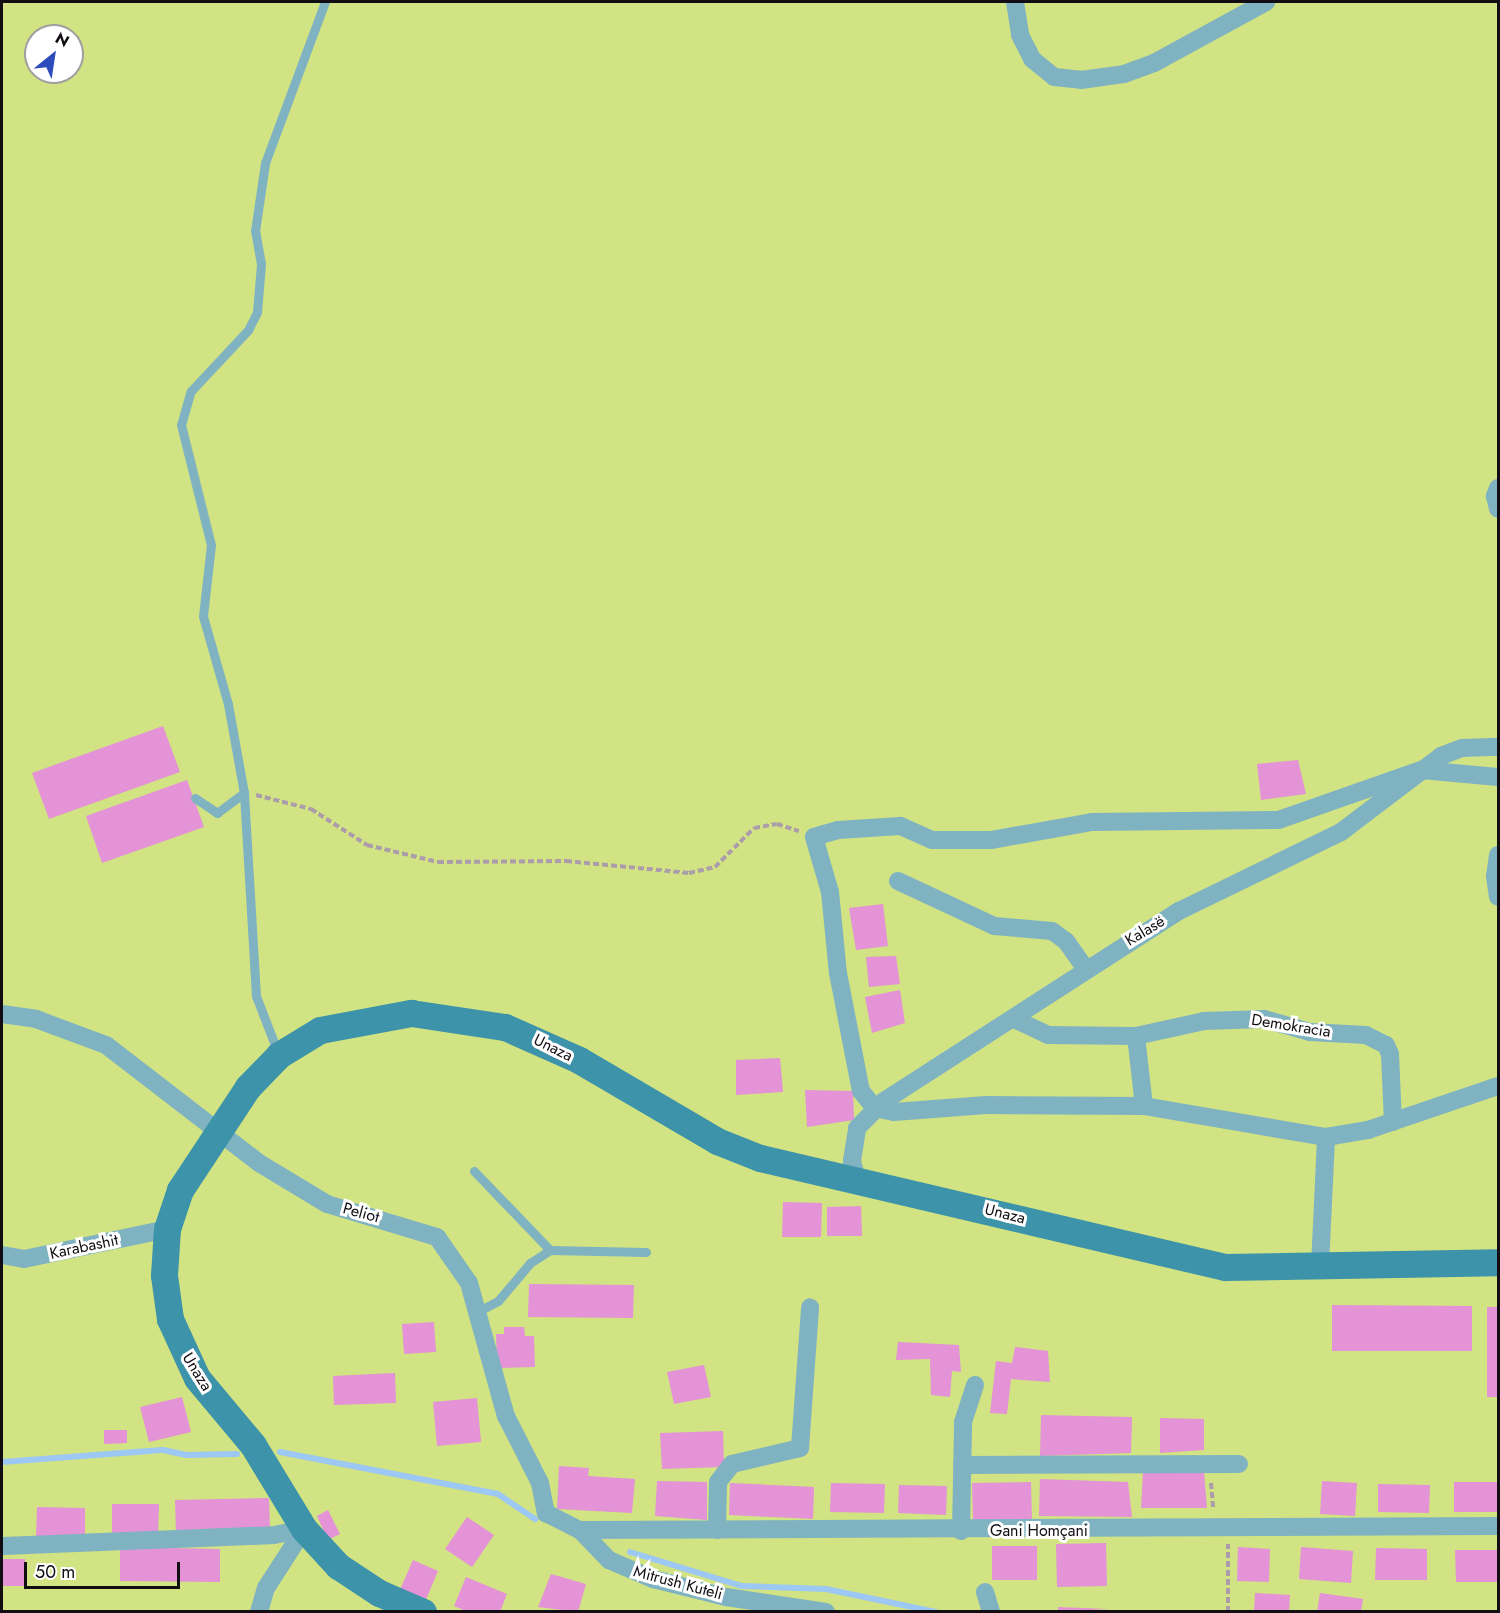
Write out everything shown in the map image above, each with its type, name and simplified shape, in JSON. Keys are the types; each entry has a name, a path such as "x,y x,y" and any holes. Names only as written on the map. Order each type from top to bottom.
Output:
{"main road":[{"name":"Unaza","path":"423,1611 379,1593 338,1566 304,1529 281,1485 197,1378 170,1319 164,1275 167,1229 180,1190 218,1129 248,1087 279,1055 320,1030 411,1013 505,1027 579,1060 736,1149 857,1181 1225,1267 1498,1262"}],"street":[{"path":"1015,2 1020,35 1032,59 1054,77 1082,80 1124,74 1154,63 1266,2"},
{"path":"1498,488 1495,496 1498,509"},
{"name":"Kalasë","path":"857,1181 853,1142 856,1128 875,1108 1179,911 1341,832 1420,770 1462,748 1498,747"},
{"path":"1498,777 1420,770 1278,820 1092,822 991,840 932,840 900,826 838,830 814,837 830,892 838,973 861,1091 875,1108 894,1112 986,1105 1144,1106 1326,1137 1393,1122 1498,1086"},
{"path":"1498,855 1498,897"},
{"path":"898,881 994,926 1052,931 1066,941 1086,970"},
{"name":"Peliot","path":"2,1014 36,1019 106,1045 218,1129 259,1163 327,1204 437,1237 469,1283 506,1416 540,1484 546,1513 580,1530"},
{"name":"Demokracia","path":"1014,1019 1048,1035 1136,1036 1196,1022 1264,1019 1310,1032 1378,1039 1390,1054 1393,1122"},
{"path":"1136,1036 1144,1106"},
{"path":"1320,1266 1326,1137"},
{"name":"Karabashit","path":"2,1255 24,1259 167,1229"},
{"path":"717,1530 718,1482 732,1464 800,1448 810,1307"},
{"path":"961,1531 963,1422 975,1385"},
{"path":"962,1465 1239,1464"},
{"name":"Gani Homçani","path":"580,1530 961,1531 1498,1526"},
{"path":"3,1546 274,1535 304,1529"},
{"path":"259,1611 266,1588 304,1529"},
{"name":"Mitrush Kuteli","path":"580,1530 609,1560 653,1579 726,1597 826,1611"},
{"path":"985,1592 991,1611"}],"lane":[{"path":"279,1055 256,996 244,794 228,704 203,616 211,545 181,425 191,391 248,330 257,312 261,264 255,231 265,163 325,2"},
{"path":"195,798 217,813 244,794"},
{"path":"474,1171 550,1250"},
{"path":"477,1312 498,1300 530,1263 550,1250 646,1252"}],"path":[{"path":"244,794 295,803 367,845 438,862 566,861 689,873 715,867 754,828 777,824 814,837"}],"green space":[{"path":"2,2 1498,2 1498,1611 2,1612"}],"building":[{"path":"163,726 180,772 49,819 32,773"},
{"path":"1298,760 1306,794 1261,800 1257,764"},
{"path":"187,780 204,827 102,863 86,816"},
{"path":"883,904 888,946 856,950 849,908"},
{"path":"896,956 900,984 869,987 866,957"},
{"path":"900,990 905,1023 872,1033 865,997"},
{"path":"780,1058 783,1092 736,1095 736,1060"},
{"path":"805,1090 853,1091 854,1120 807,1127"},
{"path":"783,1202 822,1203 821,1237 782,1237"},
{"path":"861,1206 862,1236 827,1236 827,1207"},
{"path":"529,1284 634,1285 633,1318 528,1317"},
{"path":"1332,1305 1472,1306 1472,1351 1332,1351"},
{"path":"1487,1307 1498,1307 1498,1397 1487,1397"},
{"path":"434,1322 436,1352 404,1354 402,1324"},
{"path":"504,1327 524,1327 525,1336 534,1336 535,1367 497,1368 496,1334 504,1334"},
{"path":"898,1342 959,1345 961,1372 952,1371 950,1397 931,1395 930,1359 896,1360"},
{"path":"1015,1347 1048,1351 1050,1382 1011,1379 1007,1414 990,1413 996,1361 1012,1363"},
{"path":"704,1365 711,1397 674,1404 667,1372"},
{"path":"395,1373 396,1403 334,1405 333,1376"},
{"path":"182,1397 191,1432 149,1442 140,1407"},
{"path":"477,1398 481,1442 437,1446 433,1402"},
{"path":"1041,1415 1132,1417 1131,1453 1040,1456"},
{"path":"1160,1418 1204,1419 1204,1450 1160,1453"},
{"path":"104,1430 127,1430 127,1443 104,1444"},
{"path":"723,1431 724,1467 662,1469 660,1433"},
{"path":"559,1466 589,1468 588,1476 635,1479 632,1513 557,1509"},
{"path":"1143,1471 1204,1472 1207,1508 1141,1508"},
{"path":"1040,1479 1128,1482 1132,1517 1039,1516"},
{"path":"657,1481 707,1482 707,1520 655,1516"},
{"path":"1322,1481 1357,1483 1355,1516 1320,1514"},
{"path":"1031,1482 1032,1520 973,1521 972,1483"},
{"path":"1454,1482 1498,1482 1498,1512 1454,1512"},
{"path":"730,1483 814,1487 813,1519 729,1515"},
{"path":"831,1483 885,1484 884,1513 830,1512"},
{"path":"1378,1484 1430,1485 1429,1513 1378,1512"},
{"path":"899,1485 947,1486 946,1515 898,1513"},
{"path":"269,1498 270,1530 176,1533 175,1500"},
{"path":"112,1504 159,1504 158,1535 112,1535"},
{"path":"37,1507 85,1508 85,1539 36,1538"},
{"path":"328,1510 340,1534 328,1540 317,1516"},
{"path":"467,1517 494,1535 472,1567 445,1549"},
{"path":"1106,1543 1107,1586 1057,1587 1056,1544"},
{"path":"992,1546 1037,1546 1037,1580 992,1580"},
{"path":"120,1547 220,1549 220,1582 120,1581"},
{"path":"1238,1547 1270,1549 1269,1582 1237,1581"},
{"path":"1301,1547 1353,1551 1351,1583 1299,1579"},
{"path":"1376,1548 1427,1549 1427,1580 1375,1580"},
{"path":"1455,1550 1498,1550 1498,1582 1456,1582"},
{"path":"2,1559 25,1559 25,1586 2,1586"},
{"path":"413,1560 438,1571 425,1602 399,1592"},
{"path":"551,1574 586,1584 578,1612 538,1607"},
{"path":"466,1577 507,1594 500,1612 468,1612 454,1606"},
{"path":"1255,1593 1290,1595 1289,1612 1254,1612"},
{"path":"1320,1593 1363,1599 1361,1612 1317,1612"},
{"path":"1058,1607 1108,1609 1058,1612"}],"waterway":[{"path":"2,1462 163,1450 186,1455 237,1454"},
{"path":"280,1452 498,1494 535,1519"},
{"path":"630,1552 742,1586 826,1589 936,1612"}]}
